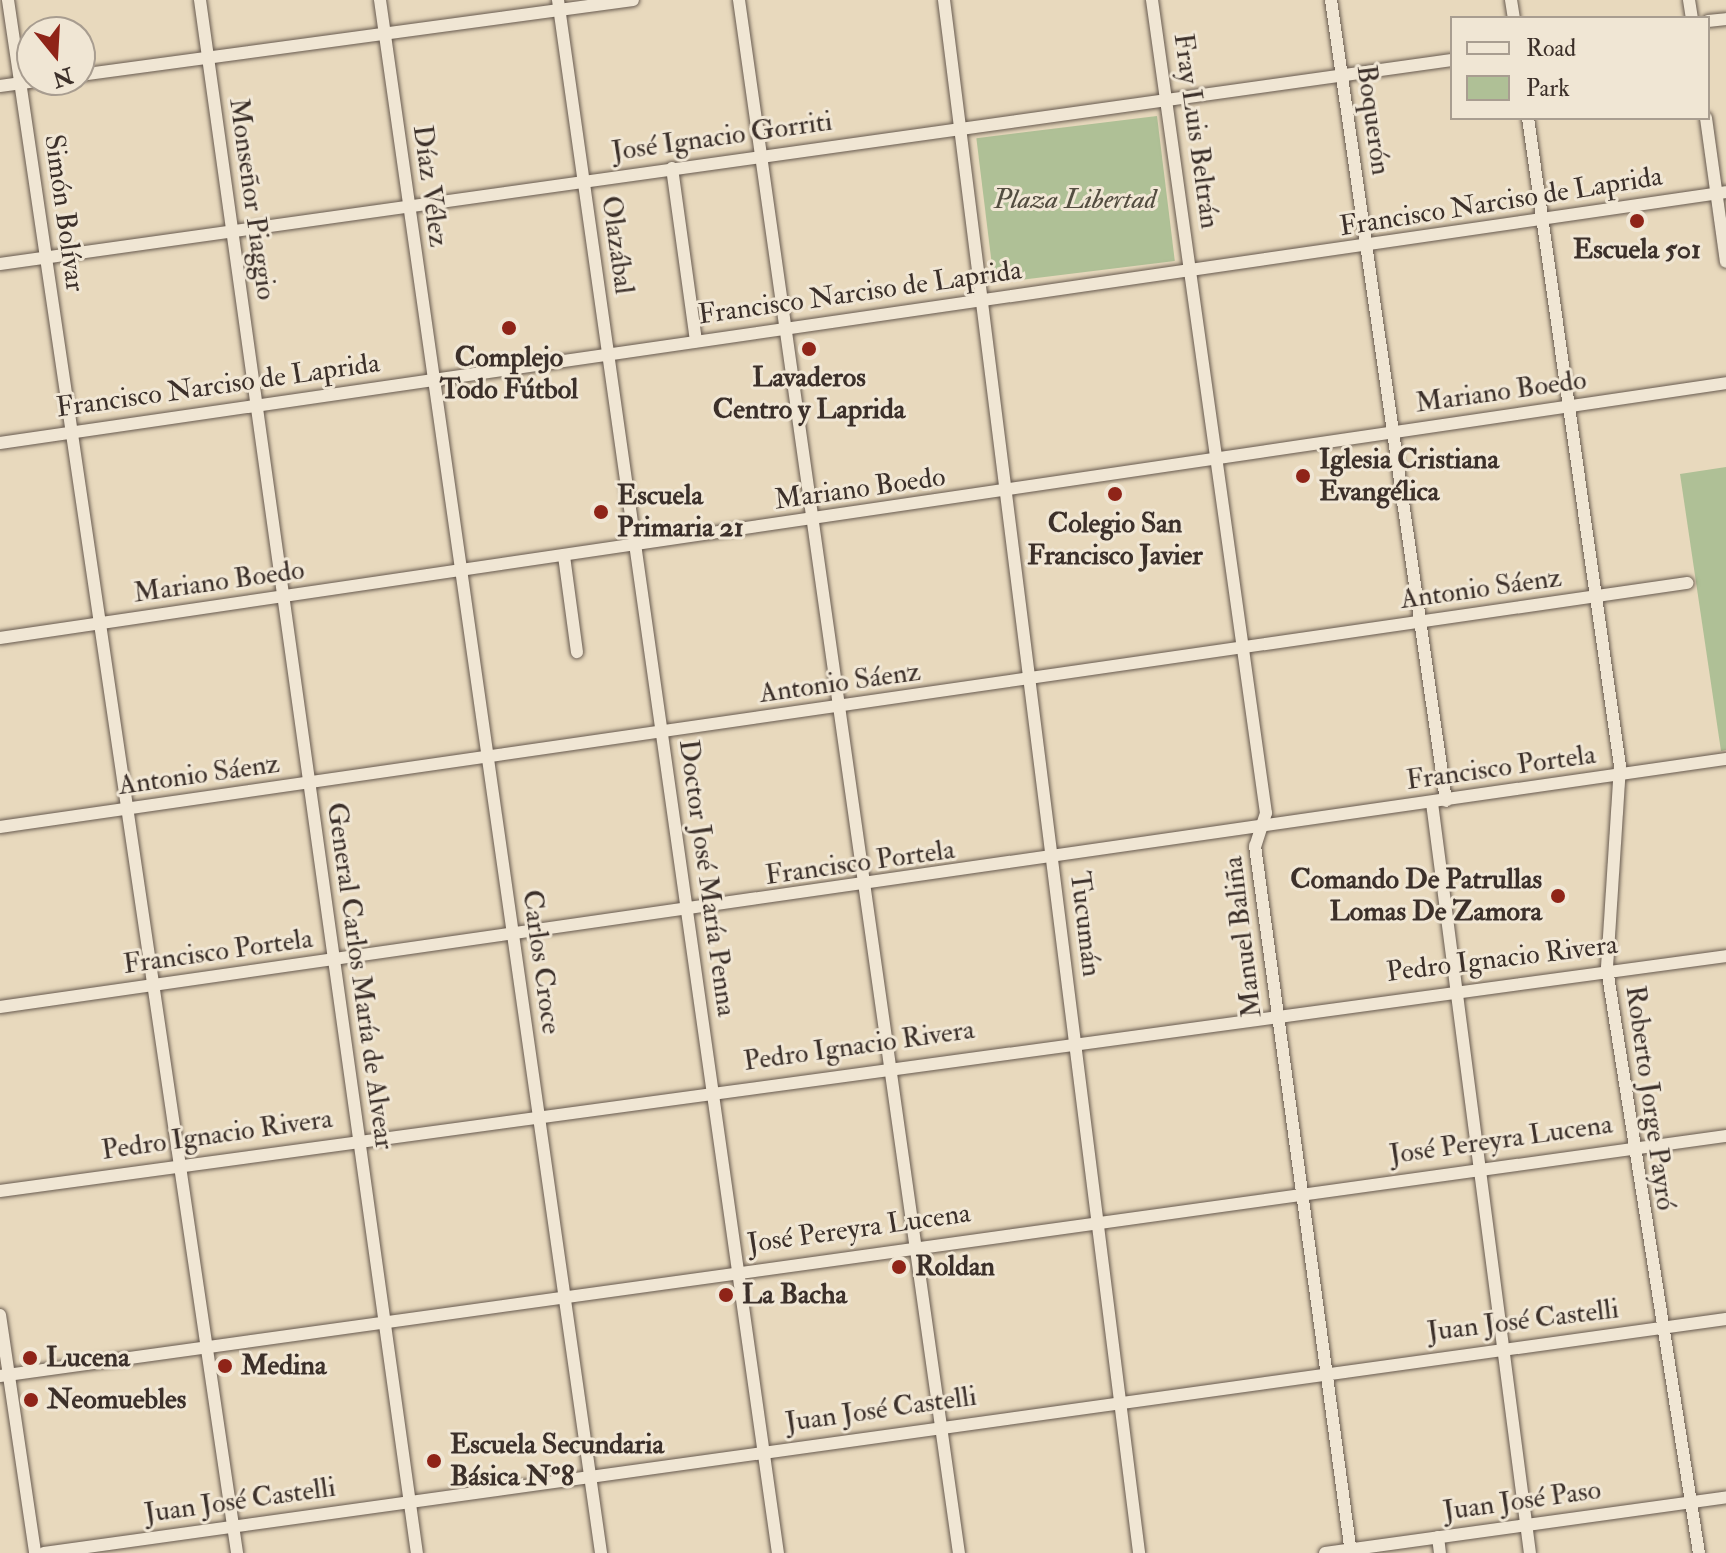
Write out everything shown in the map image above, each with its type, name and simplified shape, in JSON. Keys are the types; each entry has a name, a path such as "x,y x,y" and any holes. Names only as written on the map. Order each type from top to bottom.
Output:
{"street":[{"name":"Simón Bolívar","path":"8,0 16,55"},
{"name":"Monseñor Piaggio","path":"200,0 256,405"},
{"name":"Díaz Vélez","path":"380,0 434,379"},
{"path":"96,73 384,34 559,5 633,0"},
{"path":"739,0 861,887 959,1553"},
{"name":"Tucumán","path":"944,0 985,300 1139,1553"},
{"name":"Fray Luis Beltrán","path":"1152,0 1192,270"},
{"name":"Boquerón","path":"1331,0 1420,622 1477,1167 1530,1553"},
{"name":"Olazábal","path":"559,5 608,353"},
{"name":"José Ignacio Gorriti","path":"0,264 1450,60"},
{"name":"Simón Bolívar","path":"22,96 237,1553"},
{"name":"Roberto Jorge Payró","path":"1528,120 1620,775 1607,969 1630,1147 1699,1553"},
{"path":"1706,120 1721,192 1726,262"},
{"path":"672,168 696,341"},
{"name":"Francisco Narciso de Laprida","path":"0,443 608,353 1368,247 1721,192"},
{"name":"Manuel Baliña","path":"1192,270 1266,813 1259,828 1276,1013 1350,1551"},
{"name":"Doctor José María Penna","path":"608,353 778,1553"},
{"name":"Carlos Croce","path":"434,379 601,1553"},
{"name":"Mariano Boedo","path":"0,638 1007,492 1726,383"},
{"name":"General Carlos María de Alvear","path":"256,405 417,1553"},
{"path":"564,556 577,652"},
{"name":"Antonio Sáenz","path":"0,827 1687,583"},
{"name":"Francisco Portela","path":"0,1007 689,912 1726,759"},
{"name":"Pedro Ignacio Rivera","path":"0,1191 887,1065 1607,969 1726,956"},
{"name":"José Pereyra Lucena","path":"4,1375 1097,1219 1726,1136"},
{"path":"0,1315 4,1375 35,1553"},
{"name":"Juan José Castelli","path":"44,1553 1502,1346 1726,1319"},
{"name":"Juan José Paso","path":"1325,1553 1726,1497"},
{"path":"1438,1537 1440,1553"}],"green space":[{"name":"Plaza Libertad","path":"1157,116 1175,261 994,283 976,138"},
{"path":"1726,467 1726,750 1721,751 1680,474"}],"place":[{"name":"Escuela 501","path":"1637,221"},
{"name":"Complejo Todo Fútbol","path":"509,328"},
{"name":"Lavaderos Centro y Laprida","path":"809,349"},
{"name":"Iglesia Cristiana Evangélica","path":"1303,476"},
{"name":"Colegio San Francisco Javier","path":"1115,494"},
{"name":"Escuela Primaria 21","path":"601,512"},
{"name":"Comando De Patrullas Lomas De Zamora","path":"1558,896"},
{"name":"Roldan","path":"899,1267"},
{"name":"La Bacha","path":"726,1295"},
{"name":"Lucena","path":"30,1358"},
{"name":"Medina","path":"225,1366"},
{"name":"Neomuebles","path":"31,1400"},
{"name":"Escuela Secundaria Básica Nº8","path":"434,1461"}]}
